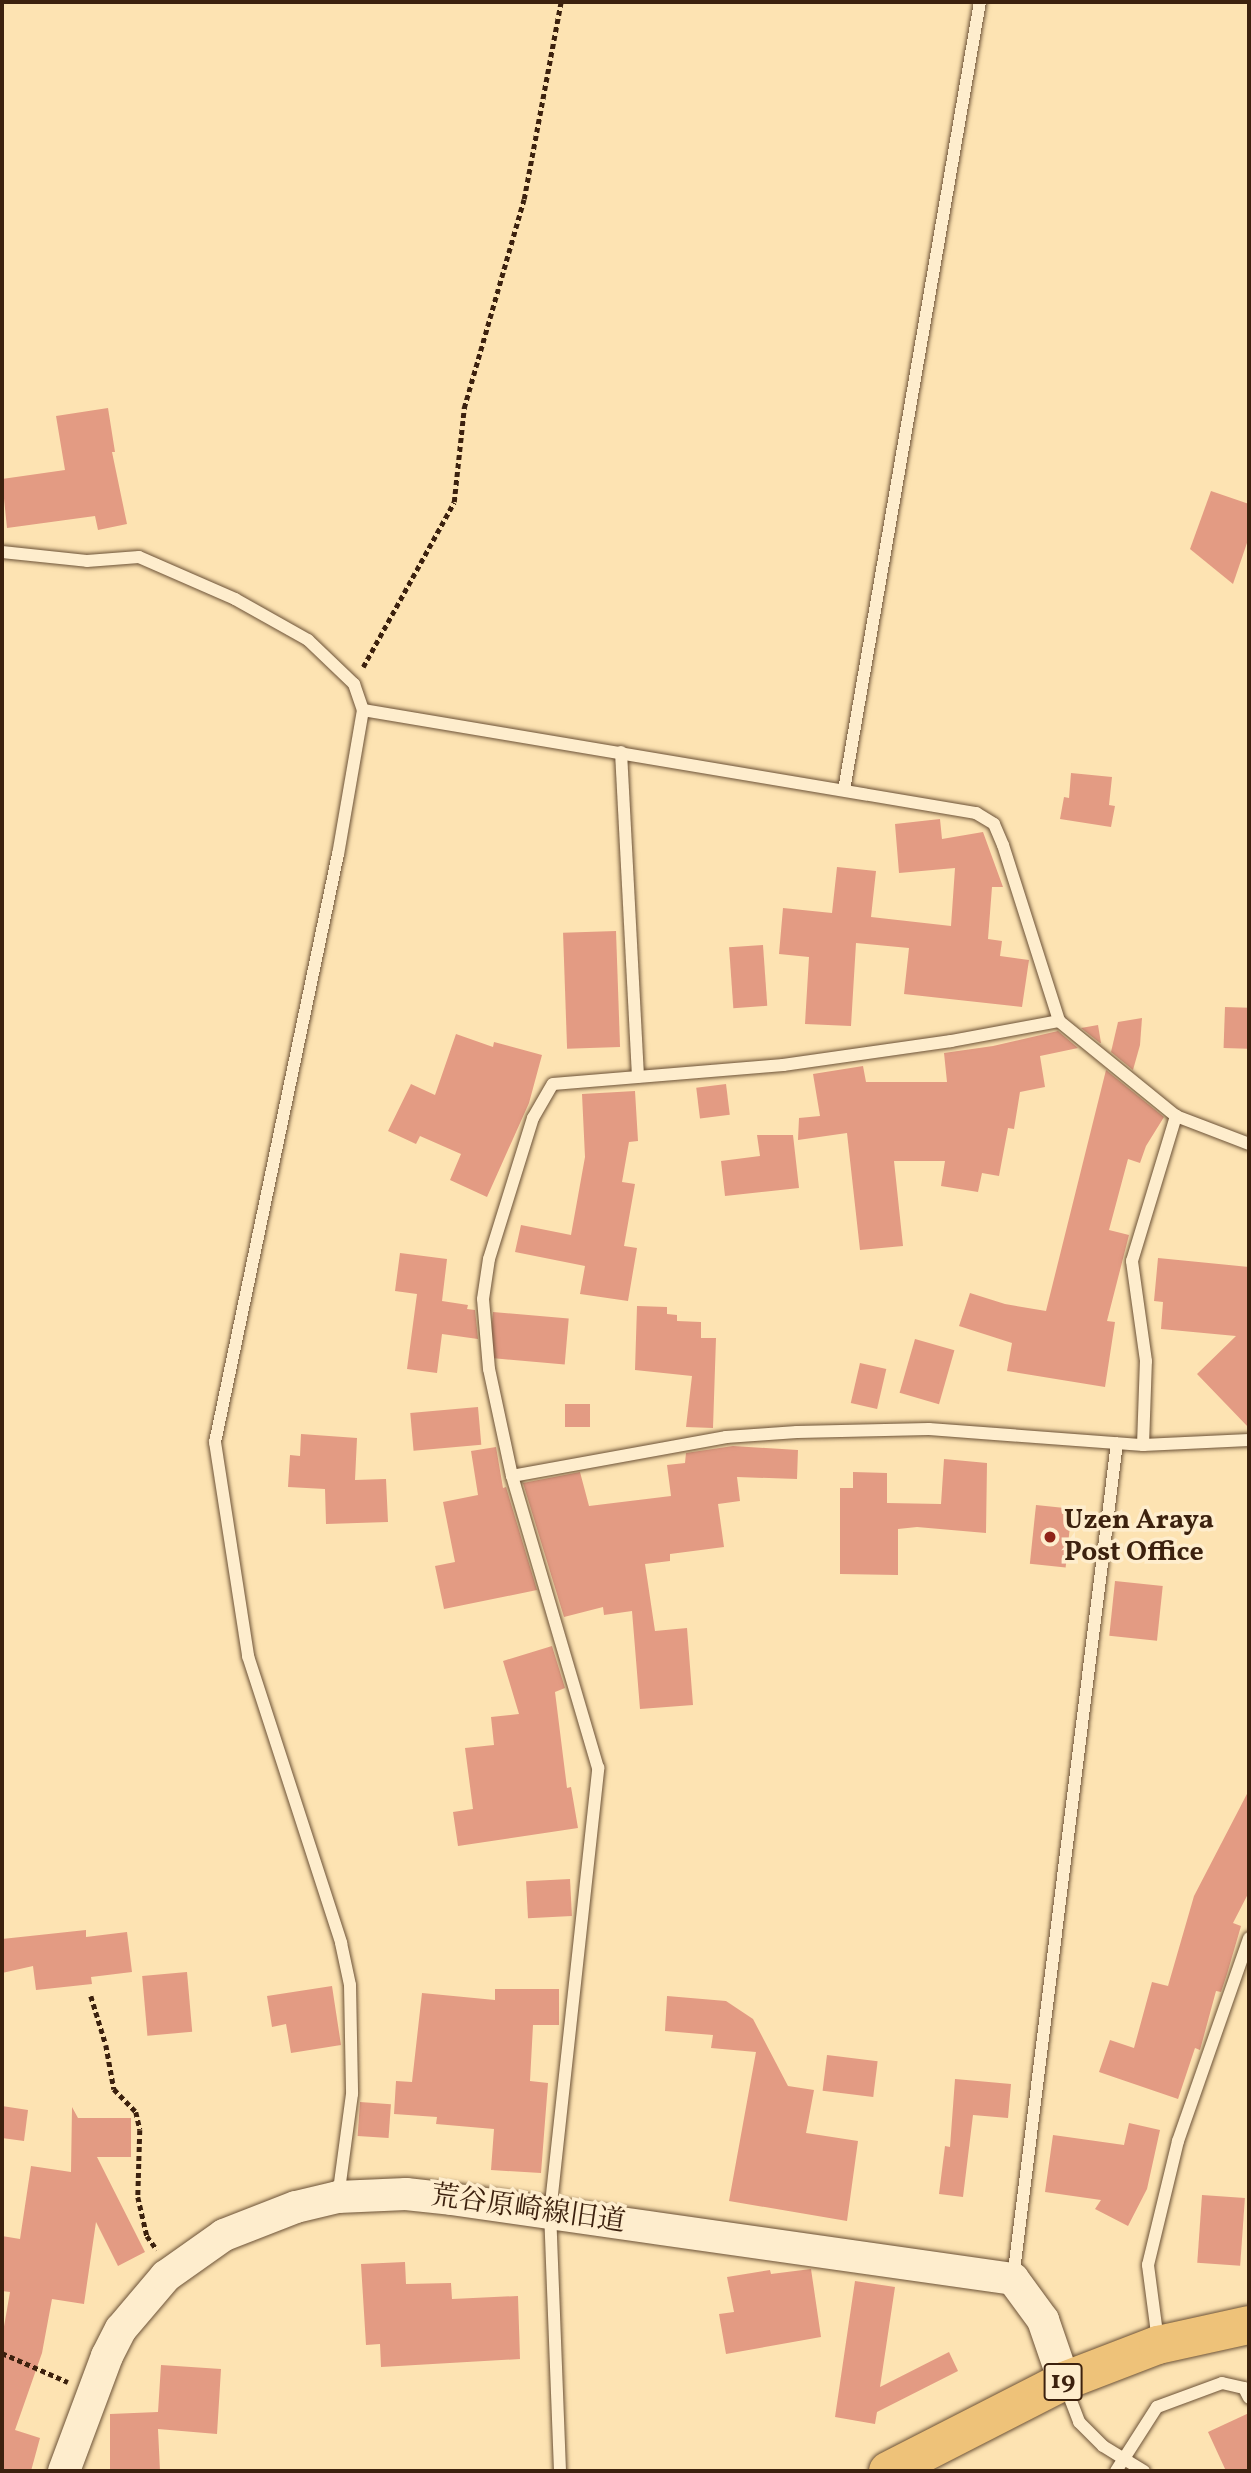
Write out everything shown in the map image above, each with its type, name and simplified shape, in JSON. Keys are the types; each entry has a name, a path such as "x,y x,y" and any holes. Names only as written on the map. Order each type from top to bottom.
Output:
{"main road":[{"name":"19","path":"888,2471 1064,2381 1158,2345 1249,2325"}],"street":[{"name":"荒谷原崎線旧道","path":"64,2471 93,2392 121,2329 144,2299 172,2272 224,2235 296,2207 338,2197 406,2194 1013,2279"},
{"path":"1013,2279 1043,2320 1064,2381"}],"lane":[{"path":"844,790 979,2"},
{"path":"2,552 87,561 139,557 235,599 308,640 354,684 363,710 338,854 215,1442 248,1656 341,1944 350,1985 352,2094 338,2197"},
{"path":"363,710 976,813 994,824 1003,845 1059,1021 1176,1116 1249,1144"},
{"path":"621,752 638,1077"},
{"path":"560,2471 550,2213 598,1768 512,1475 489,1369 483,1299 489,1259 528,1131 553,1084 783,1065 951,1041 1059,1021"},
{"path":"1143,1446 1146,1361 1132,1261 1176,1116"},
{"path":"512,1475 726,1437 797,1432 929,1429 1143,1446 1249,1440"},
{"path":"1013,2279 1117,1443"},
{"path":"1158,2345 1148,2264 1178,2141 1249,1938"},
{"path":"1064,2381 1079,2422 1103,2445 1144,2471"},
{"path":"1116,2471 1126,2460 1157,2407 1222,2383 1244,2388 1249,2398"}],"path":[{"path":"354,684 454,502 464,408 524,200 561,2"},
{"path":"91,1996 106,2045 114,2089 136,2112 140,2130 138,2197 147,2236 172,2272"},
{"path":"2,2353 93,2392"}],"building":[{"path":"108,408 115,452 112,452 127,524 98,530 95,516 7,528 2,479 65,470 56,416"},
{"path":"1211,491 1249,504 1249,537 1233,584 1190,549"},
{"path":"1071,773 1112,777 1109,805 1115,806 1111,827 1060,819 1064,797 1069,798"},
{"path":"940,819 942,839 983,832 1003,887 992,887 988,939 1002,941 1000,956 1029,960 1022,1007 904,994 909,948 856,943 851,1026 805,1024 809,957 779,954 783,908 832,913 837,867 876,871 871,917 951,926 955,868 899,873 895,824"},
{"path":"616,931 620,1047 567,1049 563,933"},
{"path":"763,945 767,1006 733,1008 729,947"},
{"path":"1225,1007 1249,1008 1248,1049 1224,1048"},
{"path":"1142,1018 1140,1045 1133,1070 1111,1052 1118,1022"},
{"path":"1098,1025 1101,1043 1081,1028"},
{"path":"1058,1031 1078,1048 1040,1056 1045,1087 1020,1092 1014,1129 1008,1128 999,1176 982,1173 978,1192 941,1186 945,1161 894,1161 903,1246 860,1250 847,1133 798,1140 799,1118 820,1116 813,1074 863,1066 866,1082 947,1082 944,1053 993,1046"},
{"path":"456,1034 493,1047 494,1042 542,1055 529,1103 487,1197 450,1180 461,1154 420,1136 416,1144 388,1131 411,1084 435,1095"},
{"path":"1106,1070 1164,1117 1146,1146 1140,1163 1128,1159 1109,1230 1129,1235 1107,1321 1115,1322 1105,1387 1007,1371 1012,1343 959,1326 970,1293 1005,1304 1046,1311"},
{"path":"726,1084 730,1115 700,1118 696,1088"},
{"path":"635,1091 638,1141 629,1142 622,1182 635,1184 624,1246 637,1248 628,1301 580,1294 585,1266 515,1252 521,1225 571,1235 585,1157 582,1094"},
{"path":"757,1135 793,1135 799,1188 725,1196 721,1161 760,1156"},
{"path":"400,1253 447,1259 442,1301 468,1305 467,1309 475,1310 478,1339 442,1334 437,1373 407,1369 417,1294 395,1291"},
{"path":"1158,1258 1249,1267 1249,1428 1197,1374 1236,1336 1161,1329 1163,1302 1154,1301"},
{"path":"637,1306 667,1307 667,1314 677,1315 677,1321 701,1322 701,1338 716,1338 713,1428 686,1427 692,1376 635,1370"},
{"path":"493,1312 569,1319 565,1364 489,1358"},
{"path":"915,1339 954,1350 939,1404 900,1393"},
{"path":"860,1363 886,1369 877,1409 851,1403"},
{"path":"565,1404 590,1404 590,1427 565,1427"},
{"path":"478,1407 481,1445 414,1451 410,1413"},
{"path":"301,1434 357,1438 355,1480 386,1479 388,1522 326,1524 325,1489 288,1487 290,1455 300,1456"},
{"path":"733,1446 798,1450 797,1479 737,1477 740,1501 718,1504 724,1547 670,1554 670,1561 645,1564 655,1631 687,1628 693,1705 640,1709 632,1611 604,1615 603,1607 564,1617 523,1483 580,1472 589,1506 671,1496 667,1465 685,1463 686,1453"},
{"path":"496,1447 503,1488 506,1487 537,1590 444,1609 435,1566 455,1562 443,1502 478,1495 471,1451"},
{"path":"944,1459 987,1463 986,1533 917,1527 898,1529 898,1575 840,1574 840,1488 853,1488 853,1472 887,1473 887,1503 941,1504"},
{"path":"1036,1505 1072,1509 1066,1567 1030,1564"},
{"path":"1115,1581 1163,1586 1157,1641 1109,1636"},
{"path":"552,1646 565,1688 555,1692 567,1788 571,1787 578,1828 458,1846 453,1812 473,1809 465,1748 494,1745 491,1717 519,1714 503,1661"},
{"path":"1249,1790 1249,1892 1233,1923 1241,1926 1221,1992 1216,1991 1200,2050 1195,2048 1178,2099 1099,2072 1110,2040 1134,2048 1152,1982 1168,1986 1194,1896"},
{"path":"570,1879 572,1916 528,1918 526,1881"},
{"path":"86,1930 86,1937 127,1932 132,1972 91,1977 92,1984 36,1990 33,1966 2,1973 2,1939"},
{"path":"187,1972 192,2032 147,2036 142,1976"},
{"path":"332,1986 341,2045 291,2053 286,2024 272,2027 267,1996"},
{"path":"495,1989 559,1989 559,2025 533,2025 530,2081 548,2083 541,2173 491,2170 494,2129 436,2124 437,2117 394,2114 396,2081 412,2082 422,1993 495,2000"},
{"path":"667,1996 726,2001 753,2019 788,2086 814,2090 806,2133 858,2141 847,2221 729,2201 756,2052 711,2048 713,2035 665,2031"},
{"path":"827,2055 878,2061 873,2097 823,2091"},
{"path":"955,2079 1011,2084 1008,2118 973,2115 963,2197 939,2194 945,2146 950,2147"},
{"path":"360,2102 391,2104 389,2138 358,2136"},
{"path":"2,2106 28,2110 24,2141 2,2138"},
{"path":"72,2107 78,2118 131,2118 131,2157 97,2157 145,2252 118,2266 96,2222 84,2304 52,2299 42,2353 15,2430 40,2438 31,2471 2,2471 2,2338 10,2292 2,2291 2,2236 20,2239 31,2166 71,2172"},
{"path":"1129,2123 1160,2130 1147,2189 1128,2226 1095,2209 1101,2200 1045,2192 1053,2135 1124,2145"},
{"path":"1202,2195 1245,2198 1240,2266 1197,2263"},
{"path":"405,2262 406,2284 451,2283 452,2299 518,2296 520,2359 381,2367 380,2344 366,2345 361,2264"},
{"path":"811,2269 821,2337 726,2354 719,2314 734,2312 727,2277 770,2270 771,2274"},
{"path":"855,2281 895,2287 880,2387 949,2352 958,2371 877,2412 875,2424 835,2417"},
{"path":"161,2365 221,2369 217,2434 158,2429 160,2471 110,2471 110,2414 158,2412"},
{"path":"1249,2413 1249,2471 1226,2471 1208,2432"}],"place":[{"name":"Uzen Araya Post Office","path":"1050,1537"}]}
